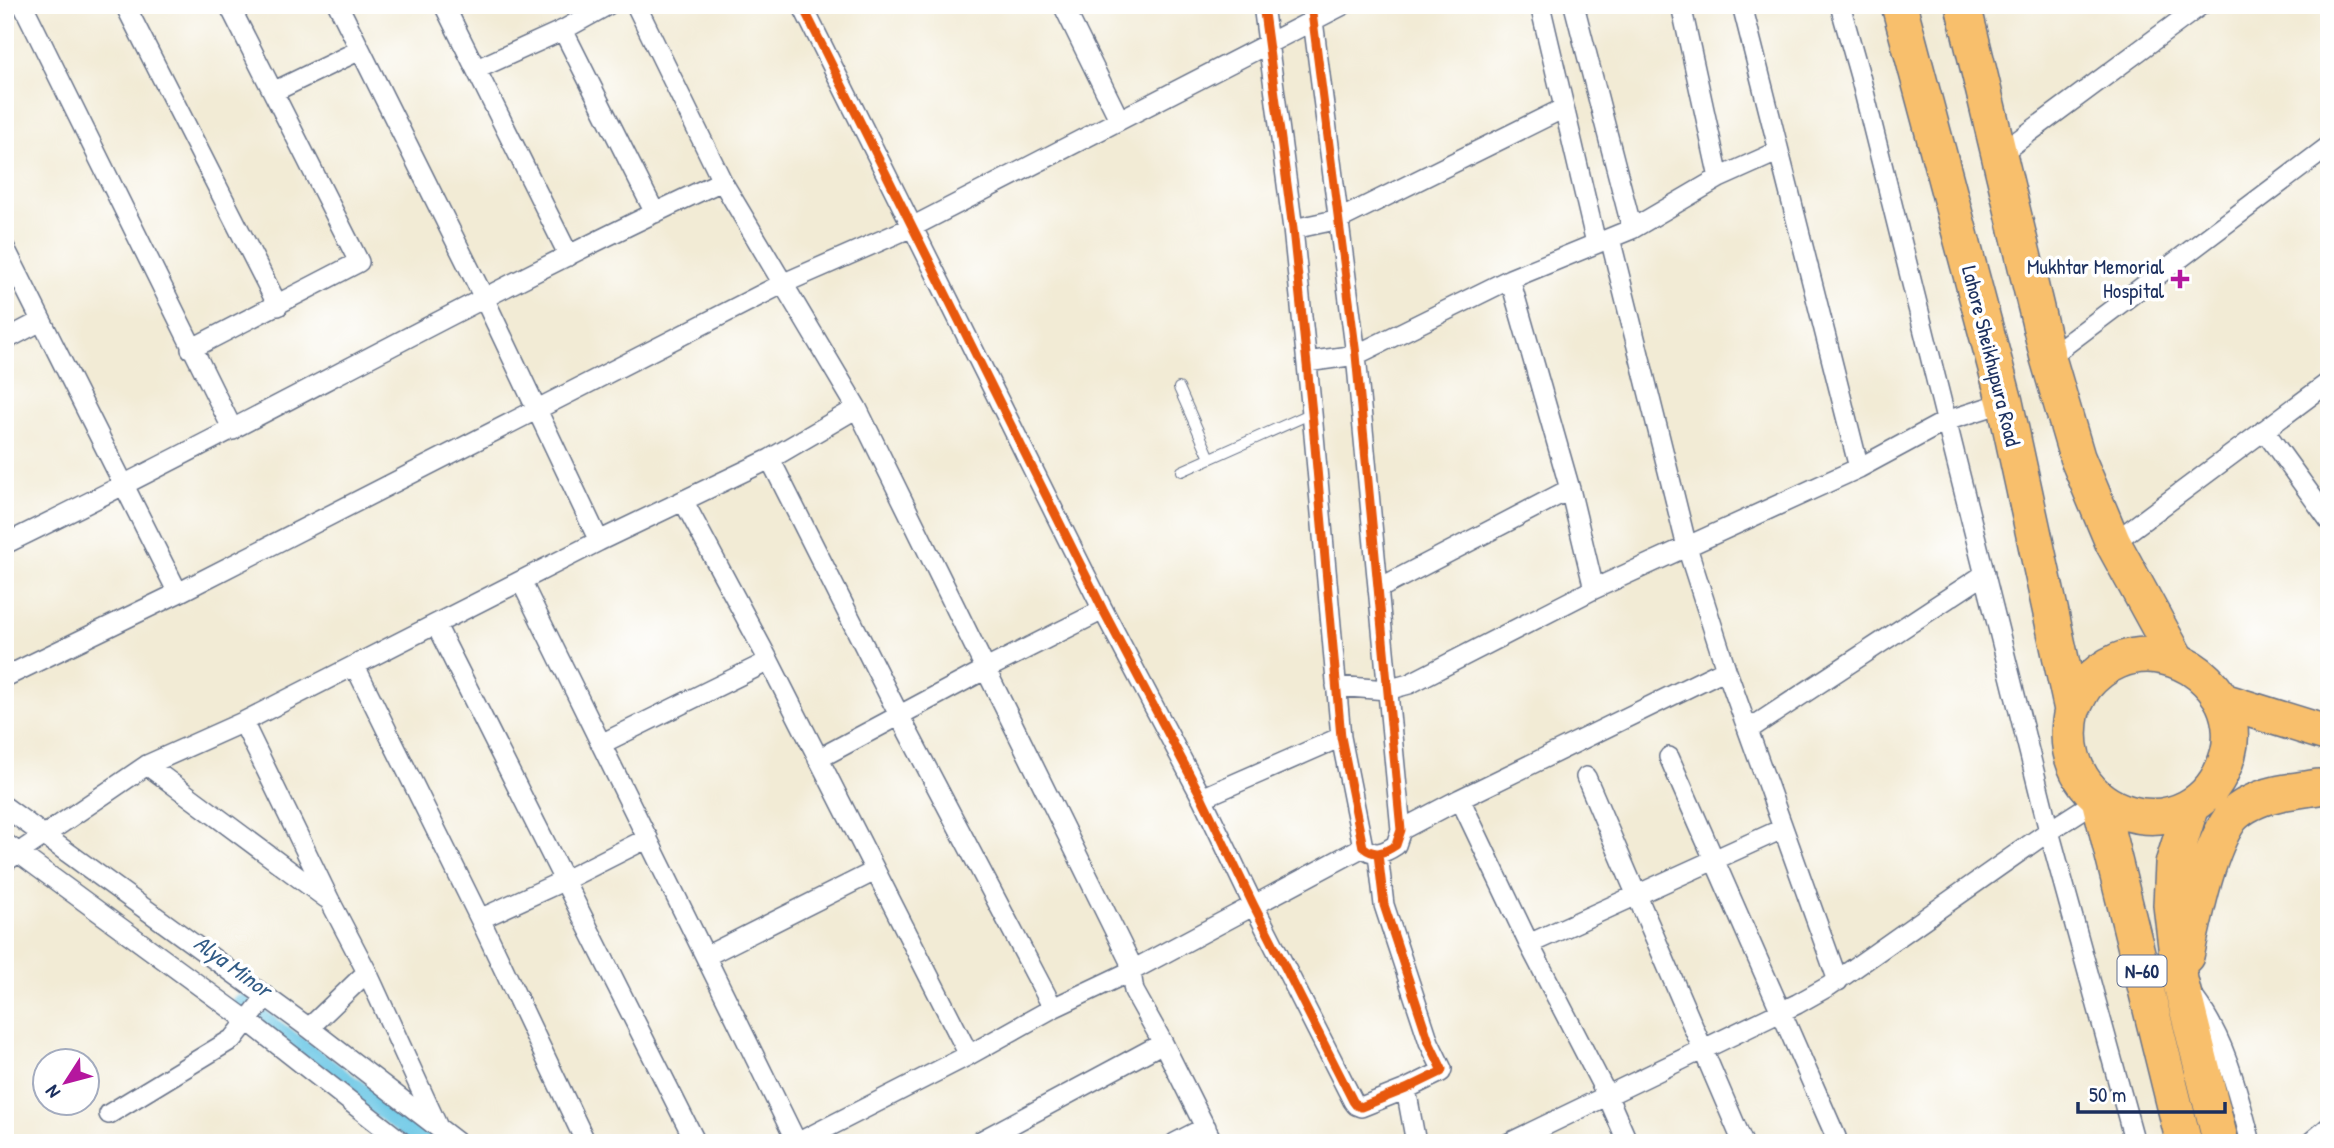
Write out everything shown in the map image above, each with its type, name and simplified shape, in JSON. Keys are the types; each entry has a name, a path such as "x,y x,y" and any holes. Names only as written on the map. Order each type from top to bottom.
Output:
{"highway":[{"name":"Lahore Sheikhupura Road","path":"1899,5 2005,402 2072,710"},
{"path":"1963,5 2048,358 2077,457 2113,543 2177,660"},
{"path":"2152,655 2177,660 2196,669 2223,701 2230,723 2230,747 2224,769 2204,796 2176,813 2144,817 2120,811 2099,799 2087,788 2072,758 2069,726 2072,710 2084,687 2103,669 2126,658 2152,655"},
{"path":"2223,701 2329,734"},
{"path":"2224,769 2323,789"},
{"path":"2180,980 2202,886 2231,817 2250,803 2272,794 2323,789"},
{"name":"N-60","path":"2099,799 2184,1143"},
{"name":"N-60","path":"2191,806 2173,864 2171,905 2180,980 2221,1143"}],"street":[{"path":"23,5 233,430"},
{"path":"125,5 278,306"},
{"path":"191,349 359,262 229,5"},
{"path":"338,5 484,298 598,541"},
{"path":"444,5 569,256"},
{"path":"477,69 563,30 608,5"},
{"path":"636,5 723,181 857,408 1129,960 1134,991 1210,1135 1175,1143"},
{"path":"802,5 1103,610 1202,798 1354,1104 1361,1107 1441,1072 1442,1066 1429,1042 1384,905 1341,737 1293,229 1263,5"},
{"path":"1063,5 1119,119"},
{"path":"5,677 178,593 782,284 912,227 1268,43 1312,13 1343,5"},
{"path":"1540,5 1564,108 1687,547 1726,669 1838,981"},
{"path":"1574,5 1632,229"},
{"path":"1681,5 1719,178"},
{"path":"1742,5 1859,468"},
{"path":"1840,5 2049,831 2135,1143"},
{"path":"2000,154 2201,5"},
{"path":"521,582 797,1143 1253,905 1370,851 1396,845 1401,830 1356,355 1312,13"},
{"path":"563,30 655,213"},
{"path":"275,92 360,50"},
{"path":"1293,229 1340,219 1564,108"},
{"path":"2048,358 2329,146"},
{"path":"1307,362 1356,355 1510,279 1632,229 1719,178 1777,152"},
{"path":"5,544 124,486 484,298 723,181"},
{"path":"5,248 178,593"},
{"path":"1510,279 1570,489 1594,589"},
{"path":"5,340 41,321"},
{"path":"2113,543 2329,382"},
{"path":"1336,686 1387,690 1409,684 1594,589 1859,468 1946,421 2005,402"},
{"path":"10,853 44,836 147,765 243,722 598,541 684,502 770,458 857,408"},
{"path":"2264,430 2329,520"},
{"path":"770,458 899,715 1053,1008"},
{"path":"1378,589 1570,489"},
{"path":"684,502 769,661 969,1055"},
{"path":"1748,730 1984,574"},
{"path":"818,759 1103,610"},
{"path":"436,625 696,1143"},
{"path":"601,744 769,661"},
{"path":"355,666 480,919 586,1143"},
{"path":"1401,830 1726,669"},
{"path":"243,722 367,972 438,1127"},
{"path":"1202,798 1341,737"},
{"path":"1669,757 1836,1137"},
{"path":"147,765 330,901"},
{"path":"1586,777 1743,1143"},
{"path":"1460,799 1529,944 1607,1095 1628,1143"},
{"path":"1509,1143 1782,1012 1838,981 2049,831 2099,799"},
{"path":"5,807 257,1010 403,1143"},
{"path":"1529,944 1782,829"},
{"path":"480,919 648,838"},
{"path":"10,853 257,1010 309,1028 458,1143"},
{"path":"706,956 875,871"},
{"path":"309,1028 367,972"},
{"path":"2180,980 2204,1011 2232,1071 2251,1143"},
{"path":"109,1114 217,1050 234,1038 257,1010"},
{"path":"978,1143 1163,1042"},
{"path":"1406,1089 1416,1143"},
{"path":"2310,1143 2329,1127"}],"lane":[{"path":"1179,388 1210,458"},
{"path":"1182,471 1312,413"}],"waterway":[{"name":"Alya Minor","path":"241,1005 429,1143"}],"cycle path":[{"path":"802,5 1103,610 1202,798 1353,1101 1361,1107 1406,1089 1441,1072 1442,1069 1429,1042 1384,905 1378,854"},
{"path":"1263,5 1293,229 1341,737 1363,847 1380,853 1396,845 1401,830 1356,355 1311,5"}],"place":[{"name":"Mukhtar Memorial Hospital","path":"2180,279"}]}
